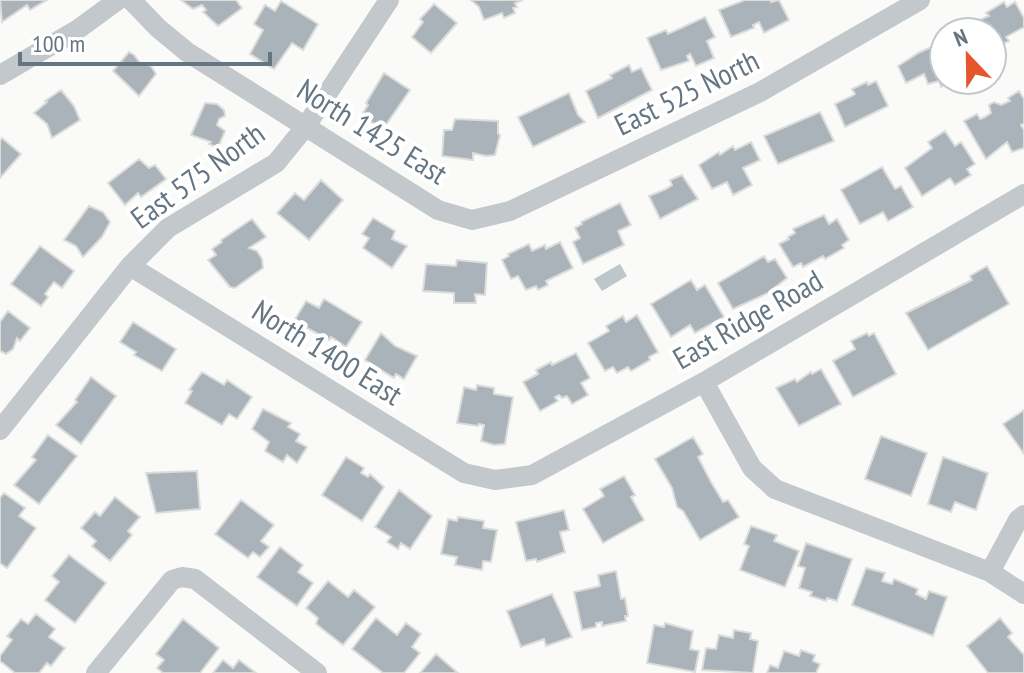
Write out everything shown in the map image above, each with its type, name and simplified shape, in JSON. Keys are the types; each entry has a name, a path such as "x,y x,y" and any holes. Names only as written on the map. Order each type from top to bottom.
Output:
{"street":[{"path":"0,75 77,30 118,0"},
{"name":"North 1425 East","path":"131,0 187,52 438,210 472,220"},
{"name":"East 575 North","path":"0,430 130,266 168,228 276,163 306,126 389,0"},
{"name":"East 525 North","path":"472,220 510,211 760,92 920,0"},
{"name":"East Ridge Road","path":"495,480 532,475 704,382 1024,194"},
{"name":"North 1400 East","path":"130,266 464,473 495,480"},
{"path":"704,382 752,468 775,489 990,572 1024,594"},
{"path":"990,572 1018,520 1024,515"},
{"path":"96,673 172,580 182,577 195,579 317,673"}],"shaded area":[{"path":"620,264 627,276 602,291 594,279"}],"building":[{"path":"0,0 47,0 30,10 27,5 2,22"},
{"path":"181,0 236,0 242,8 218,26 203,12 206,10 202,5 193,9"},
{"path":"471,0 523,0 515,3 515,13 504,18 502,13 484,20 479,7"},
{"path":"745,0 779,0 789,20 764,33 759,22 753,25 754,28 731,37 719,10"},
{"path":"281,1 318,24 303,50 292,43 274,69 250,54 263,30 254,24 265,5 275,11"},
{"path":"1004,2 1007,7 1015,2 1024,18 1024,27 1008,36 1008,16 989,16 986,13"},
{"path":"434,4 457,23 431,53 412,37 423,22 420,19"},
{"path":"705,17 715,37 707,41 714,58 696,66 690,54 687,56 689,61 661,70 647,38 666,30 668,34"},
{"path":"928,49 928,84 924,74 906,83 898,66"},
{"path":"129,52 140,63 151,66 156,74 139,96 113,71"},
{"path":"629,65 632,72 641,68 652,90 598,118 586,91"},
{"path":"384,73 410,90 383,129 361,116"},
{"path":"876,81 888,106 845,127 835,104 855,94 852,89"},
{"path":"61,90 74,106 80,120 52,138 47,124 34,113"},
{"path":"1019,91 1024,99 1024,123 1021,125 1024,148 1012,152 1007,142 986,159 964,121 977,114 980,119 985,117 991,113 989,105 1010,101 1008,98"},
{"path":"569,93 578,115 585,122 533,147 518,117"},
{"path":"205,103 217,104 224,110 225,116 219,119 217,125 225,131 218,148 191,135"},
{"path":"820,112 834,141 778,164 764,136"},
{"path":"455,119 498,121 500,135 495,155 473,153 473,160 442,156 444,130 452,130"},
{"path":"945,131 955,146 961,142 975,164 967,169 971,175 955,185 950,178 922,196 905,168 932,148 928,142"},
{"path":"2,138 21,154 0,178 0,141"},
{"path":"751,142 760,160 743,168 752,185 733,195 727,182 712,189 699,165 719,152 720,155 733,146 735,150"},
{"path":"139,159 149,168 155,165 166,179 141,197 138,193 125,205 108,183"},
{"path":"882,167 895,189 901,186 913,207 888,221 883,212 860,224 841,190"},
{"path":"682,175 698,199 660,219 649,196 666,189 672,185 670,180"},
{"path":"321,180 343,200 309,240 277,213 295,193 304,200"},
{"path":"620,203 631,225 618,231 624,245 583,264 573,242 580,238 575,228"},
{"path":"89,206 103,212 110,222 102,237 83,257 76,246 64,240"},
{"path":"824,215 829,224 837,219 849,240 842,245 844,248 825,259 823,256 803,267 801,263 793,267 779,244 795,233 793,229"},
{"path":"373,218 395,231 392,239 407,246 392,268 363,248 369,238 362,234"},
{"path":"252,219 266,237 249,248 257,251 263,268 235,288 230,287 208,260 216,255 212,249 221,240"},
{"path":"560,242 573,268 546,281 548,285 538,290 536,286 526,290 518,276 511,279 502,260 508,254 529,244 532,251"},
{"path":"40,246 74,271 62,288 54,282 41,306 11,284"},
{"path":"764,256 768,262 775,259 787,278 768,293 733,309 718,283"},
{"path":"457,260 487,263 485,295 475,294 476,303 454,303 454,293 423,291 426,264 456,266"},
{"path":"987,266 1009,304 928,350 906,313 972,280 970,276"},
{"path":"691,280 697,290 705,285 724,317 695,333 690,325 671,337 651,304"},
{"path":"324,299 362,322 346,347 294,321 306,301 319,308"},
{"path":"8,311 30,328 20,341 17,338 13,349 6,354 0,351 0,322"},
{"path":"637,315 658,352 631,371 628,367 617,373 613,367 605,371 588,343 609,331 606,326 623,316 626,322"},
{"path":"133,322 176,349 162,371 134,355 136,352 120,342"},
{"path":"381,333 395,346 417,356 404,379 396,374 394,378 365,360"},
{"path":"867,333 869,336 874,333 896,374 853,397 833,361 855,349 851,341"},
{"path":"576,353 590,378 581,383 588,395 572,404 567,396 562,398 559,395 555,397 558,401 540,411 523,382 538,374 536,370"},
{"path":"821,369 841,404 799,426 776,388 795,379 797,382"},
{"path":"202,372 224,385 227,380 252,397 237,419 229,414 222,425 185,403 192,391 189,390"},
{"path":"91,377 116,396 81,444 56,425 77,402 75,400"},
{"path":"477,385 494,388 494,394 513,397 505,444 481,441 484,425 457,423 464,387 476,390"},
{"path":"263,409 291,423 288,427 300,434 296,441 307,447 297,463 287,455 283,462 265,451 269,442 252,429"},
{"path":"1024,410 1024,454 1003,424"},
{"path":"48,435 77,456 39,504 14,485 36,460 32,457"},
{"path":"881,436 927,453 911,496 865,479"},
{"path":"693,437 703,454 698,457 711,482 723,502 728,500 739,517 700,540 683,511 677,507 672,488 655,459"},
{"path":"346,457 364,468 361,473 368,477 370,474 384,487 362,521 322,495"},
{"path":"943,457 988,473 976,510 955,502 951,512 928,504"},
{"path":"197,471 200,509 156,513 146,473"},
{"path":"624,476 644,520 603,543 583,509 604,496 600,489"},
{"path":"399,490 432,516 410,549 401,543 398,549 387,542 391,537 375,527"},
{"path":"4,493 25,508 19,516 36,528 7,568 0,563 0,498"},
{"path":"115,497 140,517 128,531 132,535 110,561 92,546 96,541 81,528 95,512 100,516"},
{"path":"241,500 274,525 261,541 269,547 260,557 253,552 248,558 215,534"},
{"path":"564,510 569,530 560,532 565,552 537,562 536,559 526,561 516,522"},
{"path":"458,517 484,521 483,528 497,530 491,562 483,561 482,570 455,565 457,557 441,554 448,519 457,521"},
{"path":"751,526 777,535 774,541 799,551 785,587 740,570 749,546 744,544"},
{"path":"806,543 852,559 837,601 810,596 812,592 799,588 805,568 798,566"},
{"path":"280,547 303,565 298,572 313,583 297,606 257,577"},
{"path":"69,555 106,583 75,623 45,600 59,582 52,576"},
{"path":"866,568 885,573 882,581 892,584 894,579 918,589 916,594 926,599 929,591 947,597 933,636 852,605"},
{"path":"616,571 621,599 625,598 626,621 602,626 602,622 596,623 596,627 582,630 574,592 600,586 598,575"},
{"path":"328,581 348,597 354,590 375,607 343,645 316,624 318,618 306,608"},
{"path":"552,594 572,637 546,646 544,639 521,647 507,611"},
{"path":"36,614 55,629 49,637 65,648 51,666 47,663 39,673 15,673 0,661 0,656 12,640 7,636 21,619 28,624"},
{"path":"376,618 397,635 406,623 421,634 412,647 420,653 404,673 383,673 352,649"},
{"path":"1000,618 1012,633 1008,637 1024,655 1024,673 988,673 967,646"},
{"path":"183,619 219,648 200,673 163,673 157,668 164,660 156,654"},
{"path":"665,623 693,631 690,649 699,651 695,672 647,663 654,625 664,627"},
{"path":"734,630 751,633 750,639 758,641 753,673 702,670 706,648 716,649 719,635 733,638"},
{"path":"801,650 815,655 813,661 820,664 816,673 767,673 770,665 778,668 784,651 799,656"},
{"path":"436,654 458,673 420,673"},
{"path":"223,660 233,668 239,660 256,673 213,673"}]}
